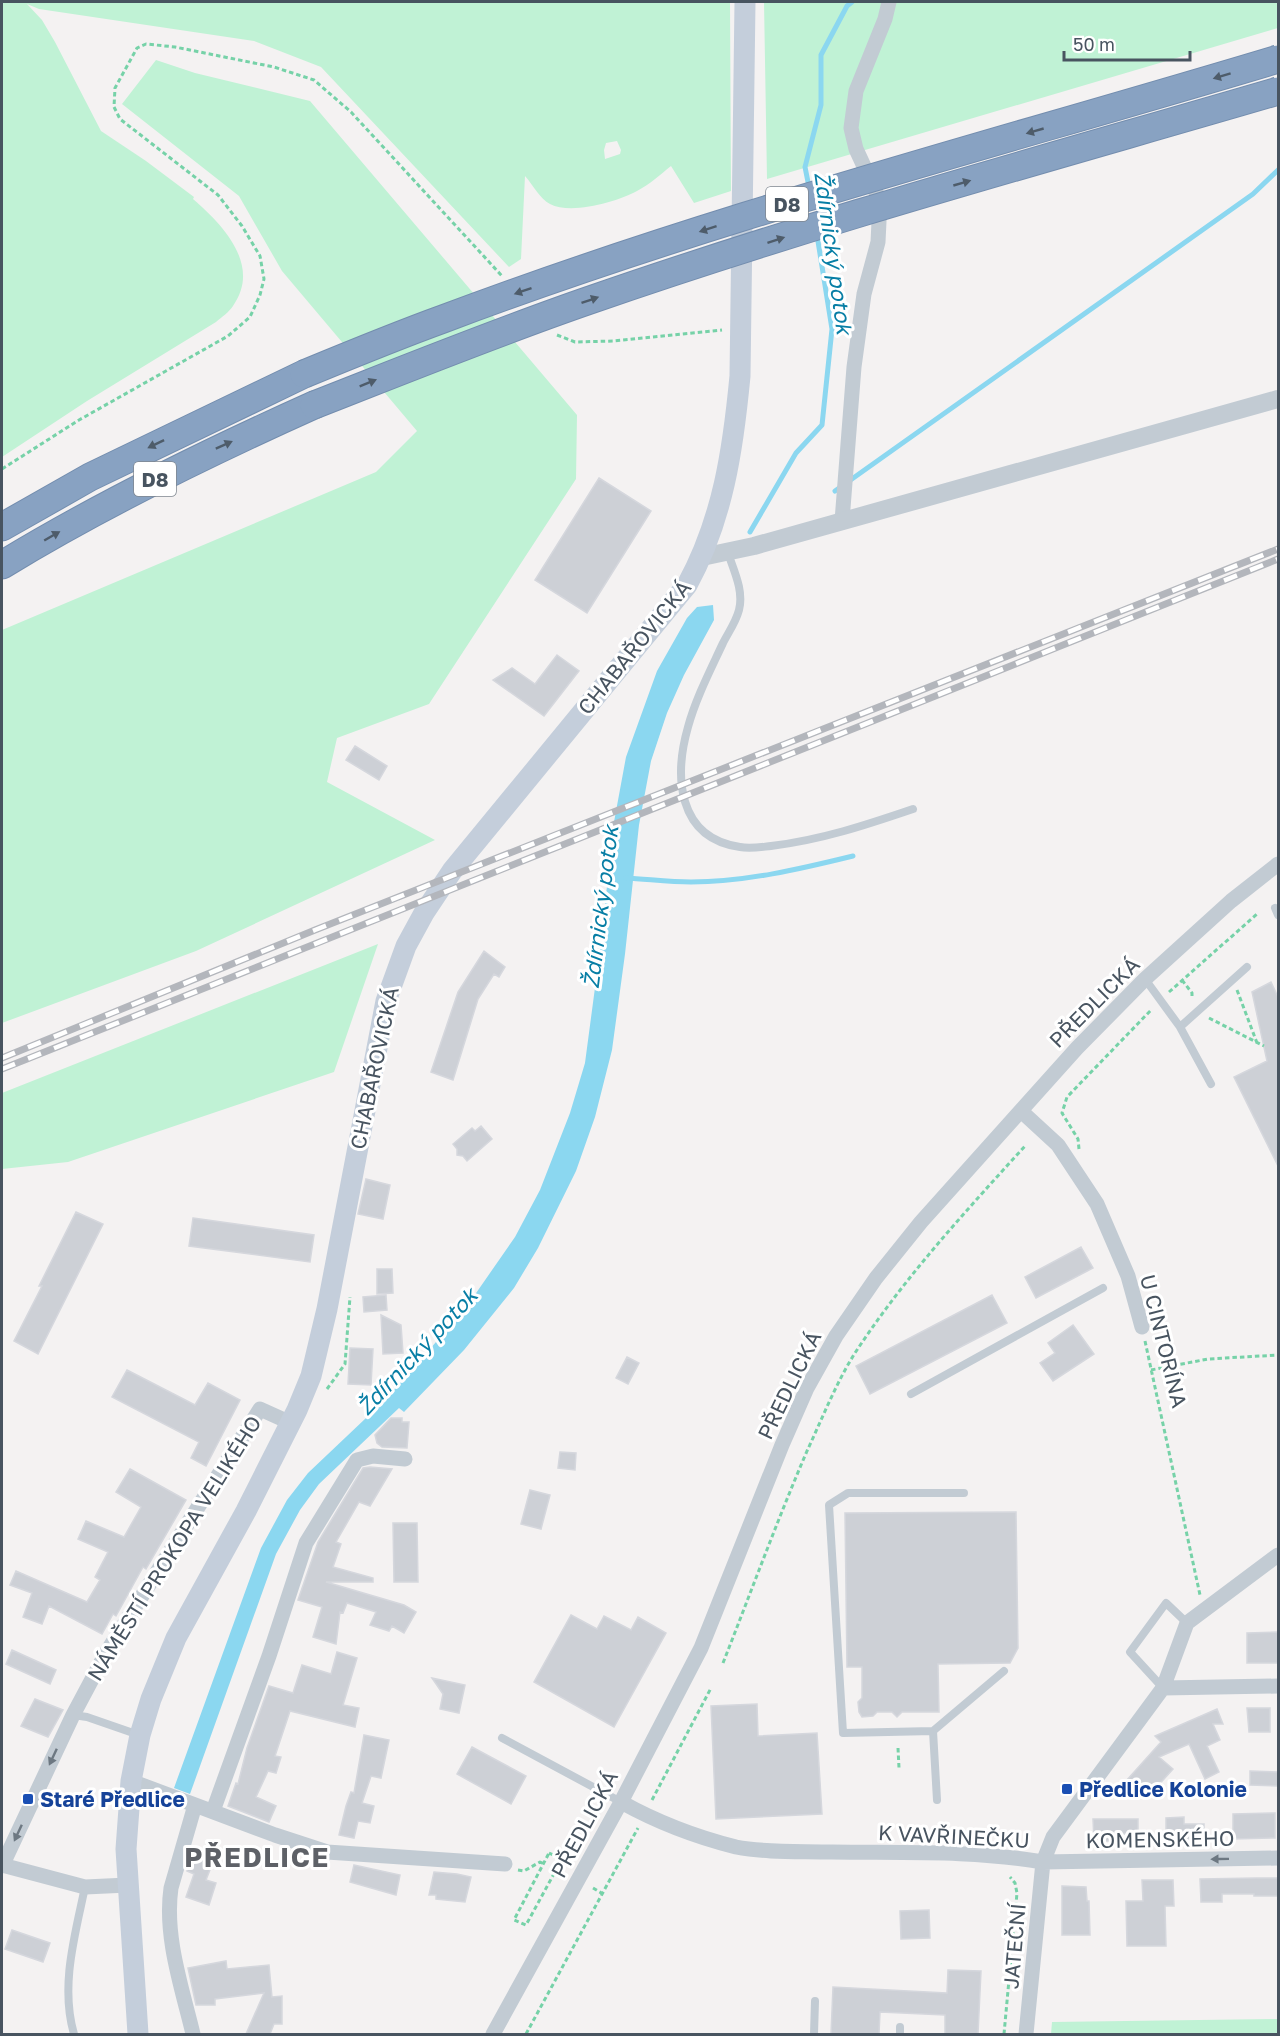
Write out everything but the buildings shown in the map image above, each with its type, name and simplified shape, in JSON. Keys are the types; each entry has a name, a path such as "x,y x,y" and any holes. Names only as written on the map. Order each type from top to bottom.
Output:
{"highway":[{"name":"D8","path":"2,527 90,477 304,374 443,318 721,225 1278,59"},
{"name":"D8","path":"2,566 110,502 211,451 314,405 453,349 592,299 869,210 1278,91"}],"main road":[{"name":"CHABAŘOVICKÁ","path":"291,1423 311,1376 320,1344 380,1027 393,977 406,946 452,871 687,585 702,557 720,506 736,421 742,331 745,2"},
{"name":"NÁMĚSTÍ PROKOPA VELIKÉHO","path":"128,1885 126,1849 131,1781 140,1735 155,1690 176,1638 246,1511 291,1423"},
{"path":"128,1885 138,2034"}],"street":[{"path":"843,512 854,367 864,294 879,242 880,201 856,149 851,128 856,91 885,19 889,2"},
{"path":"702,557 728,551 843,512 1278,399"},
{"name":"PŘEDLICKÁ","path":"493,2034 621,1802 701,1648 782,1445 807,1388 836,1336 876,1278 921,1222 1077,1048 1145,979 1231,901 1278,864"},
{"name":"U CINTORÍNA","path":"1021,1111 1058,1144 1097,1204 1128,1276 1142,1327"},
{"name":"NÁMĚSTÍ PROKOPA VELIKÉHO","path":"128,1885 85,1887 2,1866 73,1715 106,1653 260,1409 291,1423"},
{"path":"213,1811 269,1656 306,1543 357,1460 373,1456 405,1460"},
{"path":"1187,1623 1278,1555"},
{"name":"K VAVŘINEČKU","path":"621,1802 644,1815 697,1836 738,1847 787,1851 994,1855 1043,1862 1053,1837 1163,1688 1187,1623"},
{"path":"1163,1688 1278,1686"},
{"path":"131,1781 275,1835 327,1851 510,1867"},
{"path":"193,2034 174,1948 169,1901 195,1805"},
{"name":"KOMENSKÉHO","path":"1043,1862 1278,1857"},
{"name":"JATEČNÍ","path":"1026,2034 1043,1862"}],"lane":[{"path":"728,551 741,593 739,611 698,697 688,726 680,771 683,800 690,815 709,836 741,848 792,843 854,830 913,809"},
{"path":"1180,1027 1247,967"},
{"path":"1145,979 1180,1027 1211,1084"},
{"path":"911,1394 1103,1288"},
{"path":"964,1493 848,1493 830,1505 843,1732 933,1731 1005,1671"},
{"path":"1163,1688 1130,1652 1166,1603 1187,1623"},
{"path":"73,1715 87,1717 140,1735"},
{"path":"933,1731 936,1800"},
{"path":"502,1738 621,1802"},
{"path":"74,2034 69,2015 70,1957 85,1887"},
{"path":"814,2034 815,2001"}],"path":[{"path":"2,469 79,420 228,336 250,317 260,295 264,279 260,256 242,226 218,195 120,119 114,107 115,88 137,48 146,44 175,47 274,67 314,80 351,112 506,280"},
{"path":"551,333 575,342 635,339 712,330 742,331"},
{"path":"1168,993 1257,914"},
{"path":"1182,980 1191,993 1192,1000"},
{"path":"1234,983 1257,1043"},
{"path":"1077,1153 1078,1139 1062,1113 1067,1097 1158,1003"},
{"path":"1209,1018 1263,1046"},
{"path":"723,1663 795,1479 854,1355 907,1280 964,1212 1025,1146"},
{"path":"326,1390 345,1364 348,1324"},
{"name":"U CINTORÍNA","path":"1142,1327 1204,1610"},
{"path":"1151,1370 1208,1359 1278,1355"},
{"path":"651,1801 711,1688"},
{"path":"898,1748 898,1768"},
{"path":"526,2034 640,1824"},
{"path":"549,1853 562,1859 526,1925 514,1920 544,1864 549,1853"},
{"path":"510,1867 524,1871 540,1862 544,1864"},
{"path":"556,1870 562,1872"},
{"path":"1004,2034 1017,1893 1015,1883 1010,1876"},
{"path":"593,1888 603,1894"}],"green space":[{"path":"2,2 730,2 731,191 694,203 671,166 628,195 594,206 570,208 546,202 525,176 521,259 509,267 321,67 254,41 39,9 27,4 42,20 55,42 101,131 194,197 193,199 216,220 235,246 241,261 243,276 241,291 233,306 216,322 87,401 2,457","holes":["617,141 621,150 620,154 605,159 606,143"]},
{"path":"764,2 1278,2 1278,28 767,179"},
{"path":"156,60 195,73 310,101 577,415 576,479 429,704 337,738 327,782 435,840 196,951 2,1023 2,630 376,472 417,431 282,271 239,196 122,104"},
{"path":"378,944 334,1072 68,1162 2,1169 2,1093"},
{"path":"1278,2019 1278,2034 1051,2034 1052,2022"}],"water":[{"path":"713,605 714,620 684,675 667,713 651,761 639,825 612,1050 595,1117 576,1171 538,1248 514,1288 464,1350 404,1412 399,1408 319,1484 300,1510 276,1554 190,1794 174,1788 261,1548 287,1500 308,1473 385,1400 465,1309 515,1237 540,1190 570,1113 585,1063 614,822 626,757 657,671 687,618 697,607"}],"waterway":[{"name":"Ždírnický potok","path":"809,187 805,167 821,105 821,55 847,6 852,2"},
{"name":"Ždírnický potok","path":"835,491 1253,194 1278,170"},
{"name":"Ždírnický potok","path":"750,532 796,453 822,425 832,329 817,235"},
{"path":"626,878 683,882 732,880 793,870 853,856"}],"railway":[{"path":"2,1058 315,930 1278,549"},
{"path":"2,1069 1278,559"}],"place":[{"name":"Předlice Kolonie","path":"1067,1789"},
{"name":"Staré Předlice","path":"28,1799"}],"district":[{"name":"PŘEDLICE","path":"257,1857"}]}
